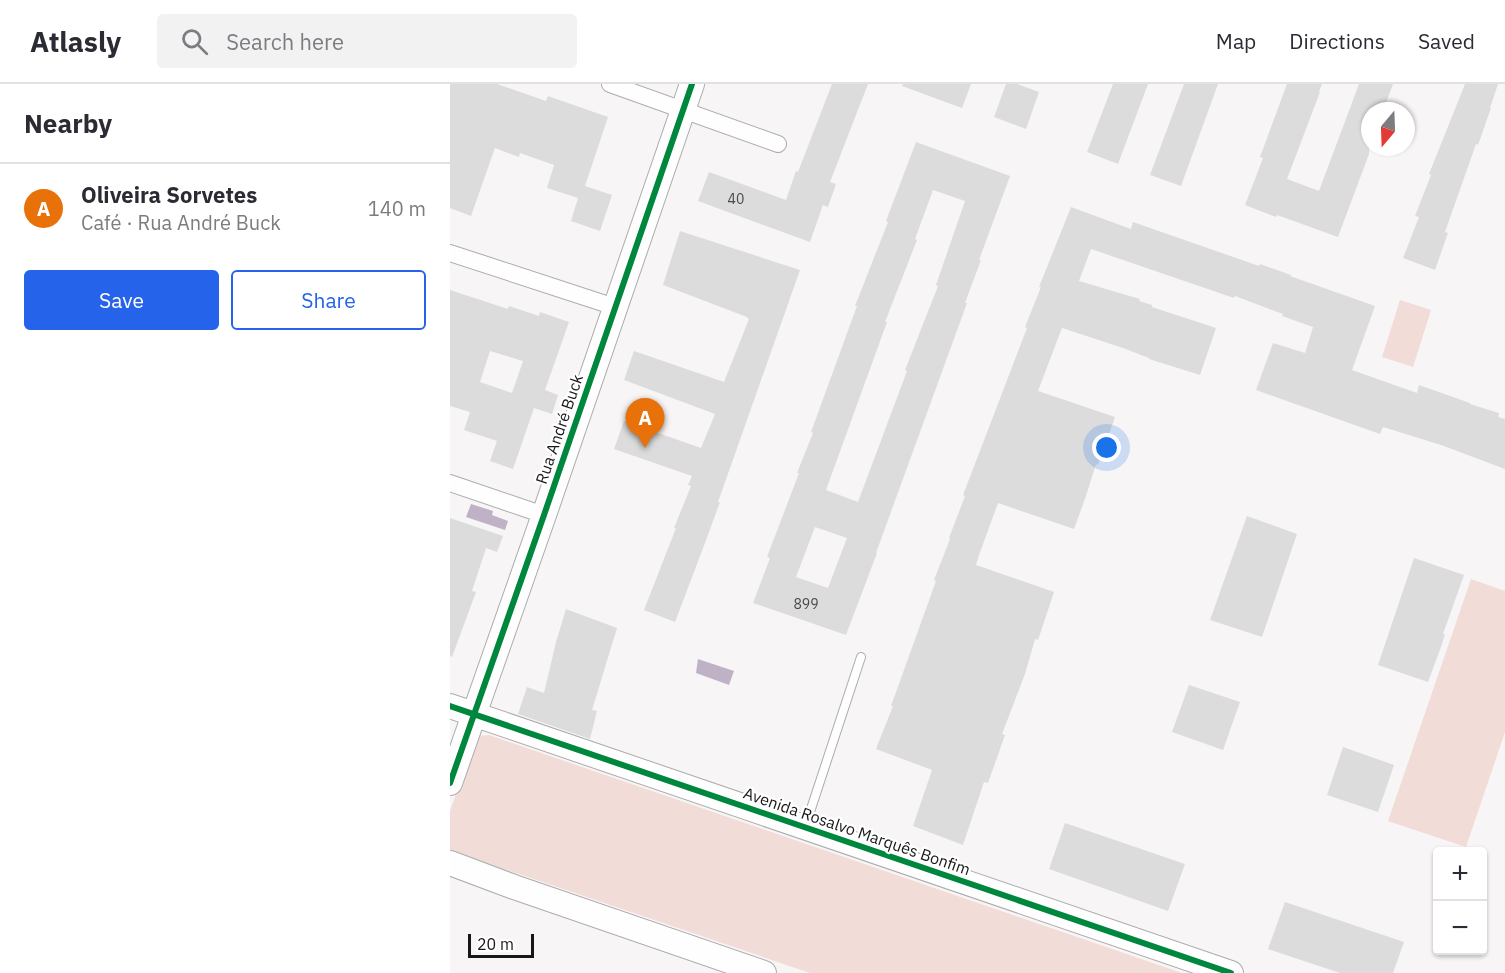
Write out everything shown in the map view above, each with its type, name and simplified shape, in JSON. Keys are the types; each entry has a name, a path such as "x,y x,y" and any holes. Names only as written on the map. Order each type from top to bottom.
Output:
{"street":[{"path":"610,84 778,144"},
{"name":"Rua André Buck","path":"450,783 692,84"},
{"path":"450,253 615,308"},
{"path":"450,483 544,515"},
{"name":"Avenida Rosalvo Marquês Bonfim","path":"450,706 1231,973"},
{"path":"450,863 764,973"}],"lane":[{"path":"804,827 861,657"}],"shaded area":[{"path":"1400,300 1431,310 1413,367 1382,357"},
{"path":"471,504 493,511 492,515 508,521 505,530 466,517"},
{"path":"1471,579 1505,591 1505,732 1466,847 1388,821"},
{"path":"698,659 734,671 729,685 696,673"},
{"path":"489,735 1182,973 810,973 457,853 450,850 450,811 475,741 479,736"}],"building":[{"path":"450,84 497,84 546,101 548,96 608,117 585,186 612,195 600,231 571,221 578,198 547,188 554,165 520,153 519,157 495,148 471,216 450,208"},
{"path":"832,84 868,84 830,182 836,184 828,207 823,205 810,242 698,201 709,172 786,200"},
{"path":"903,84 971,84 962,108 902,86"},
{"path":"1006,84 1017,84 1039,92 1026,129 994,117"},
{"path":"1113,84 1148,84 1118,164 1087,152"},
{"path":"1184,84 1218,84 1181,186 1150,175"},
{"path":"1287,84 1322,84 1287,179 1319,191 1359,84 1393,84 1386,102 1361,102 1361,156 1368,156 1338,237 1245,205 1263,158 1260,157"},
{"path":"1465,84 1498,84 1445,232 1448,233 1435,270 1403,258 1419,217 1415,216 1431,175 1429,174"},
{"path":"916,142 1010,176 979,260 981,260 965,303 967,303 846,635 753,603 770,558 767,557 857,306 855,306 888,222 886,221","holes":["933,190 965,201 936,285 938,286 858,502 826,490","815,527 847,538 828,588 796,577"]},
{"path":"1071,207 1131,229 1133,222 1259,266 1260,264 1375,306 1352,370 1417,393 1419,385 1499,413 1498,417 1505,419 1505,469 1441,445 1383,427 1380,434 1256,390 1273,343 1305,353 1313,327 1235,296 1234,298 1091,249 1079,281 1140,299 1139,301 1152,305 1152,307 1216,328 1200,375 1062,328 1038,391 1115,417 1074,529 998,503 979,555 976,565 1054,592 1002,734 1005,735 988,783 984,782 963,845 913,826 932,770 876,749 936,581 934,580 965,496 963,495 1027,328 1025,327 1041,287 1039,287"},
{"path":"680,231 800,270 718,502 720,502 675,622 644,610 676,528 674,528 691,486 688,485 692,476 614,449 624,421 701,448 715,414 624,380 634,351 724,382 749,319 663,285"},
{"path":"450,290 508,309 509,306 539,316 540,312 569,322 545,390 558,395 552,414 534,408 513,469 490,461 497,441 464,430 470,412 450,406","holes":["490,351 523,361 512,393 480,382"]},
{"path":"1247,516 1297,534 1262,637 1210,620"},
{"path":"450,518 503,536 497,552 486,548 472,591 476,592 452,657 450,656"},
{"path":"1414,558 1464,575 1428,682 1378,665"},
{"path":"566,609 617,628 592,710 597,711 590,739 518,714 527,687 544,693"},
{"path":"1189,685 1240,702 1223,750 1172,732"},
{"path":"1343,747 1394,765 1378,812 1327,795"},
{"path":"1065,823 1185,864 1168,911 1049,869"},
{"path":"1285,902 1404,942 1393,973 1340,973 1268,949"}],"cycle path":[{"path":"450,783 692,84"},
{"path":"450,706 1231,973"}],"place":[{"name":"Oliveira Sorvetes","path":"645,448"}]}
